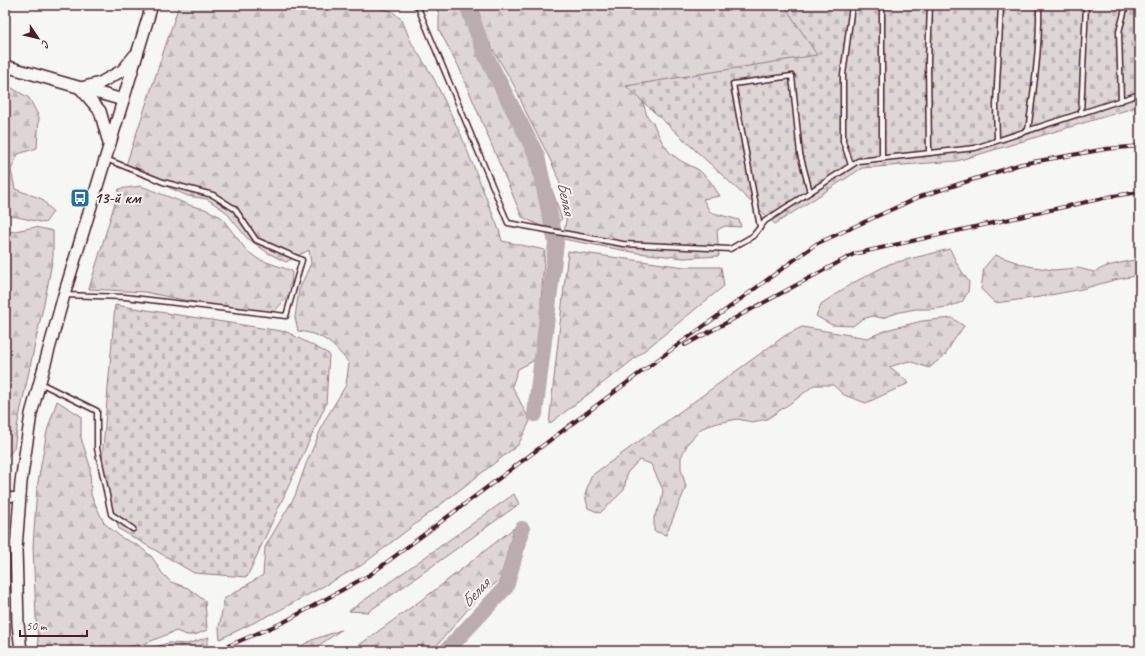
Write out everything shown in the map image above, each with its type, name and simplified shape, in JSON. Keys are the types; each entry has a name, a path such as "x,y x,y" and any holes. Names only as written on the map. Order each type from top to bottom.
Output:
{"main road":[{"path":"21,651 18,624 16,549 21,482 31,414 64,296 152,5"},
{"path":"80,88 100,82 123,70 138,50"},
{"path":"5,66 123,100"},
{"path":"80,88 100,111 110,144"}],"street":[{"path":"5,497 20,498"}],"lane":[{"path":"415,5 418,6 508,223 623,244 730,249 753,236 765,221 858,161 974,148 1140,94"},
{"path":"851,165 843,141 843,75 852,5"},
{"path":"882,5 882,158"},
{"path":"930,5 928,61 930,153"},
{"path":"997,140 996,105 1001,5"},
{"path":"1028,130 1035,83 1040,26 1039,5"},
{"path":"1081,114 1086,5"},
{"path":"1121,101 1120,32 1126,5"},
{"path":"760,227 733,84 792,76 800,154 810,192"},
{"path":"64,296 125,297 286,316 302,260 256,240 235,210 213,195 163,182 106,159"},
{"path":"40,383 97,411 97,448 111,514 133,529"}],"green space":[{"path":"179,5 360,5 392,11 402,20 411,42 433,77 461,135 502,241 545,250 537,354 533,361 518,369 512,386 530,421 518,445 362,565 280,610 220,639 219,628 224,599 263,575 265,547 295,496 306,464 325,420 346,385 349,363 333,345 321,337 307,332 298,331 295,317 299,290 311,263 309,250 286,262 268,253 247,238 225,211 207,199 188,196 125,168"},
{"path":"435,5 468,5 489,74 536,150 549,181 562,219 547,229 522,217 458,65 439,30 439,14"},
{"path":"478,5 798,5 837,53 638,85 647,116 653,123 661,140 670,153 681,161 699,170 710,181 720,196 703,199 710,212 739,220 741,227 725,226 717,230 719,256 684,258 638,253 563,239 566,212 557,175 514,85 486,35 479,15"},
{"path":"784,5 1140,5 1140,106 957,161 862,168 775,224 626,86 817,55"},
{"path":"5,84 29,98 39,117 37,148 18,154 11,170 15,189 42,199 53,212 45,223 8,215 5,222"},
{"path":"141,186 192,206 205,209 221,217 247,251 258,259 292,271 291,293 273,313 224,308 144,292 89,289 119,189"},
{"path":"35,227 53,231 53,256 18,422 14,448 5,460 5,233"},
{"path":"950,249 957,264 969,282 968,292 962,302 948,307 916,309 900,312 882,318 873,316 862,319 853,326 832,325 816,316 821,304 851,284 889,264"},
{"path":"568,251 685,267 721,267 724,286 624,367 549,424"},
{"path":"995,255 1028,266 1053,270 1078,268 1094,272 1107,266 1134,260 1140,265 1140,275 1114,280 1082,289 1040,297 995,303 981,289 984,268"},
{"path":"115,305 287,332 329,354 326,404 247,577 194,573 119,529 101,472"},
{"path":"952,318 964,326 945,355 929,368 909,361 889,367 909,383 866,403 844,395 833,385 814,385 767,419 752,422 737,419 702,428 688,443 681,457 681,469 686,487 666,535 654,531 654,517 661,504 663,490 651,464 639,460 627,473 624,490 600,513 588,508 585,495 591,476 786,335 802,327 867,338 890,329 922,321"},
{"path":"57,401 81,416 81,438 90,466 91,495 104,523 122,538 139,546 152,557 162,573 171,582 188,588 205,601 207,630 195,635 187,635 176,631 141,645 123,647 102,646 84,651 39,651 33,546 37,488 47,431"},
{"path":"514,494 519,504 368,612 349,611"},
{"path":"514,528 500,580 481,594 432,651 351,651 435,590"},
{"path":"341,630 311,651 292,651 312,640"},
{"path":"209,637 206,647 197,651 143,651 168,643 187,644"}],"waterway":[{"name":"Белая","path":"467,5 486,56 537,156 556,243 535,414"},
{"name":"Белая","path":"446,651 506,587 522,529"}],"railway":[{"path":"216,651 284,622 371,574 656,361 816,244 919,197 1021,164 1106,149 1140,146"},
{"path":"685,345 854,254 1113,196 1140,192"}],"place":[{"name":"13-й км","path":"80,198"}]}
